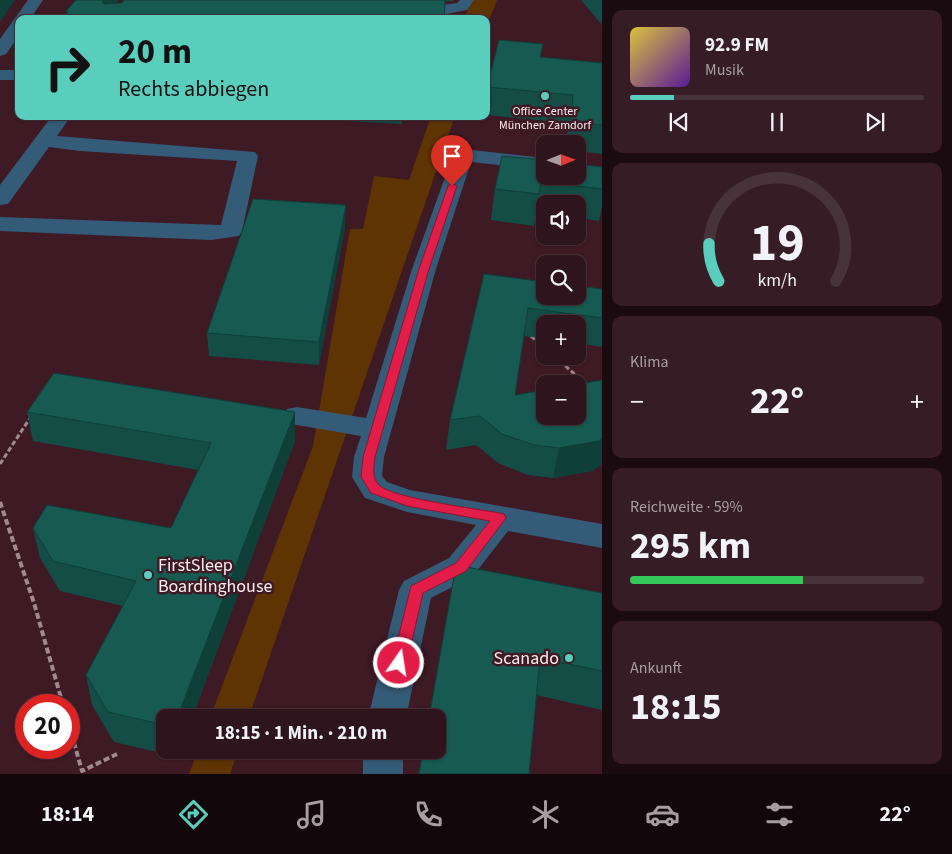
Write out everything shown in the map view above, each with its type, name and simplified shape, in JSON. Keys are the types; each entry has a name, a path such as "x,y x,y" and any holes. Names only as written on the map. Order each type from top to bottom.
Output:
{"street":[{"path":"25,15 36,0"},
{"path":"396,7 454,9 462,7 467,0"},
{"path":"0,51 15,30"},
{"path":"0,75 15,75"},
{"path":"0,199 59,120"},
{"path":"0,224 211,233 231,231 248,156 80,146 44,140"},
{"path":"536,163 463,155 424,269 369,457 367,477 376,490 407,501 602,536"},
{"path":"297,416 378,429"},
{"path":"389,709 416,590 461,567 500,518"},
{"path":"383,759 383,774"}],"path":[{"path":"525,330 536,340"},
{"path":"564,365 595,392"},
{"path":"0,464 31,417"},
{"path":"0,502 34,603 60,694"},
{"path":"79,759 82,770 118,754"}],"shaded area":[{"path":"471,0 497,0 490,18 490,15 465,15"},
{"path":"430,120 454,120 252,709 213,709 313,446 350,229 363,229 374,176 409,180"},
{"path":"195,759 235,759 230,774 189,774"}],"building":[{"path":"76,0 103,0 104,4 122,3 124,0 445,0 444,15 66,15 69,11 66,11"},
{"path":"499,40 543,44 540,57 602,63 602,125 571,122 573,95 490,87 490,75"},
{"path":"502,156 536,159 536,185 540,185 539,194 495,189"},
{"path":"586,165 602,167 602,189 567,185 586,185"},
{"path":"253,199 346,205 319,342 207,333"},
{"path":"484,274 536,281 536,305 586,305 586,287 602,289 602,318 528,308 515,395 536,392 536,425 586,425 586,383 602,380 602,439 559,448 534,445 502,434 480,416 450,420"},
{"name":"FirstSleep Boardinghouse","path":"54,373 295,412 180,709 156,709 156,723 108,712 86,675 136,581 53,561 33,528 47,505 171,528 211,443 27,412"},
{"path":"456,565 602,593 602,671 540,658 529,774 419,774 422,759 446,759 446,709 431,709"}],"place":[{"name":"Office Center München Zamdorf","path":"545,96"},
{"name":"FirstSleep Boardinghouse","path":"148,575"},
{"name":"Scanado","path":"569,658"}],"route":[{"path":"399,663 416,590 461,567 500,518 407,501 376,490 367,477 369,457 424,269 452,186"}]}
